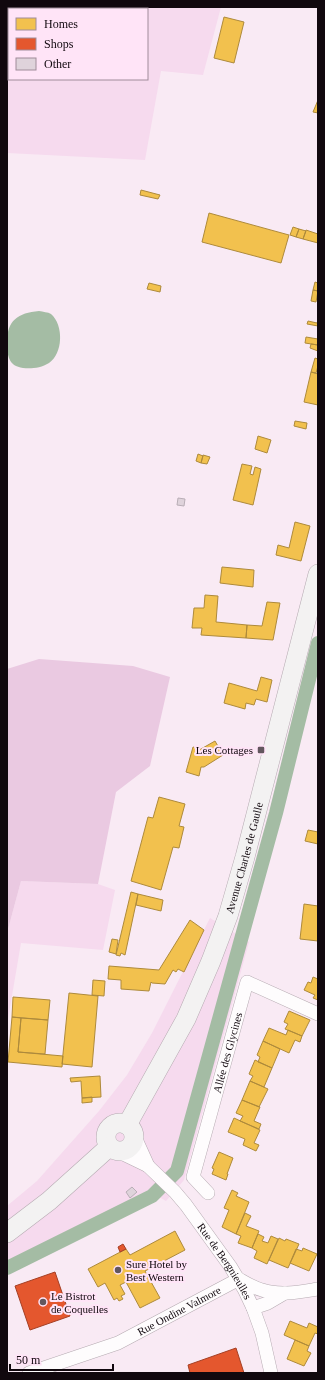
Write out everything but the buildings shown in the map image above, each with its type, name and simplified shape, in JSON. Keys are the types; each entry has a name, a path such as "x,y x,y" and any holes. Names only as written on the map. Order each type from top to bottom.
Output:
{"main road":[{"name":"Avenue Charles de Gaulle","path":"7,1233 114,1149 126,1150 131,1146 134,1139 130,1130 179,1032 219,940 245,857 317,584"},
{"path":"114,1149 106,1143 105,1136 109,1127 118,1123 130,1130"}],"street":[{"name":"Allée des Glycines","path":"208,1193 193,1177 247,982 318,1014"},
{"name":"Rue de Bergnieulles","path":"130,1130 153,1170 186,1205 239,1279 253,1308 262,1333 271,1373"},
{"name":"Rue de Bergnieulles","path":"114,1149 153,1170"},
{"path":"239,1279 262,1290 285,1293 318,1290"},
{"name":"Rue Ondine Valmore","path":"29,1373 118,1343 239,1279"},
{"path":"253,1308 285,1293"}],"shaded area":[{"path":"7,7 221,7 203,75 161,71 145,160 7,153"},
{"path":"39,311 51,314 58,325 60,339 57,353 54,359 43,366 36,368 18,367 11,362 8,354 7,343 9,329 15,319 20,316"},
{"path":"39,659 133,666 170,677 150,766 116,792 98,884 21,881 7,933 7,669"},
{"path":"21,881 98,884 115,890 103,950 21,943 7,1025 7,933"},
{"path":"210,918 249,942 184,1180 166,1201 150,1192 7,1261 7,1206 37,1181 99,1111 127,1075 152,1033"}],"waterway":[{"path":"7,1268 152,1196 177,1171 276,813 318,643"}],"place":[{"name":"Les Cottages","path":"261,750"},
{"name":"Sure Hotel by Best Western","path":"118,1270"},
{"name":"Le Bistrot de Coquelles","path":"43,1302"}]}
